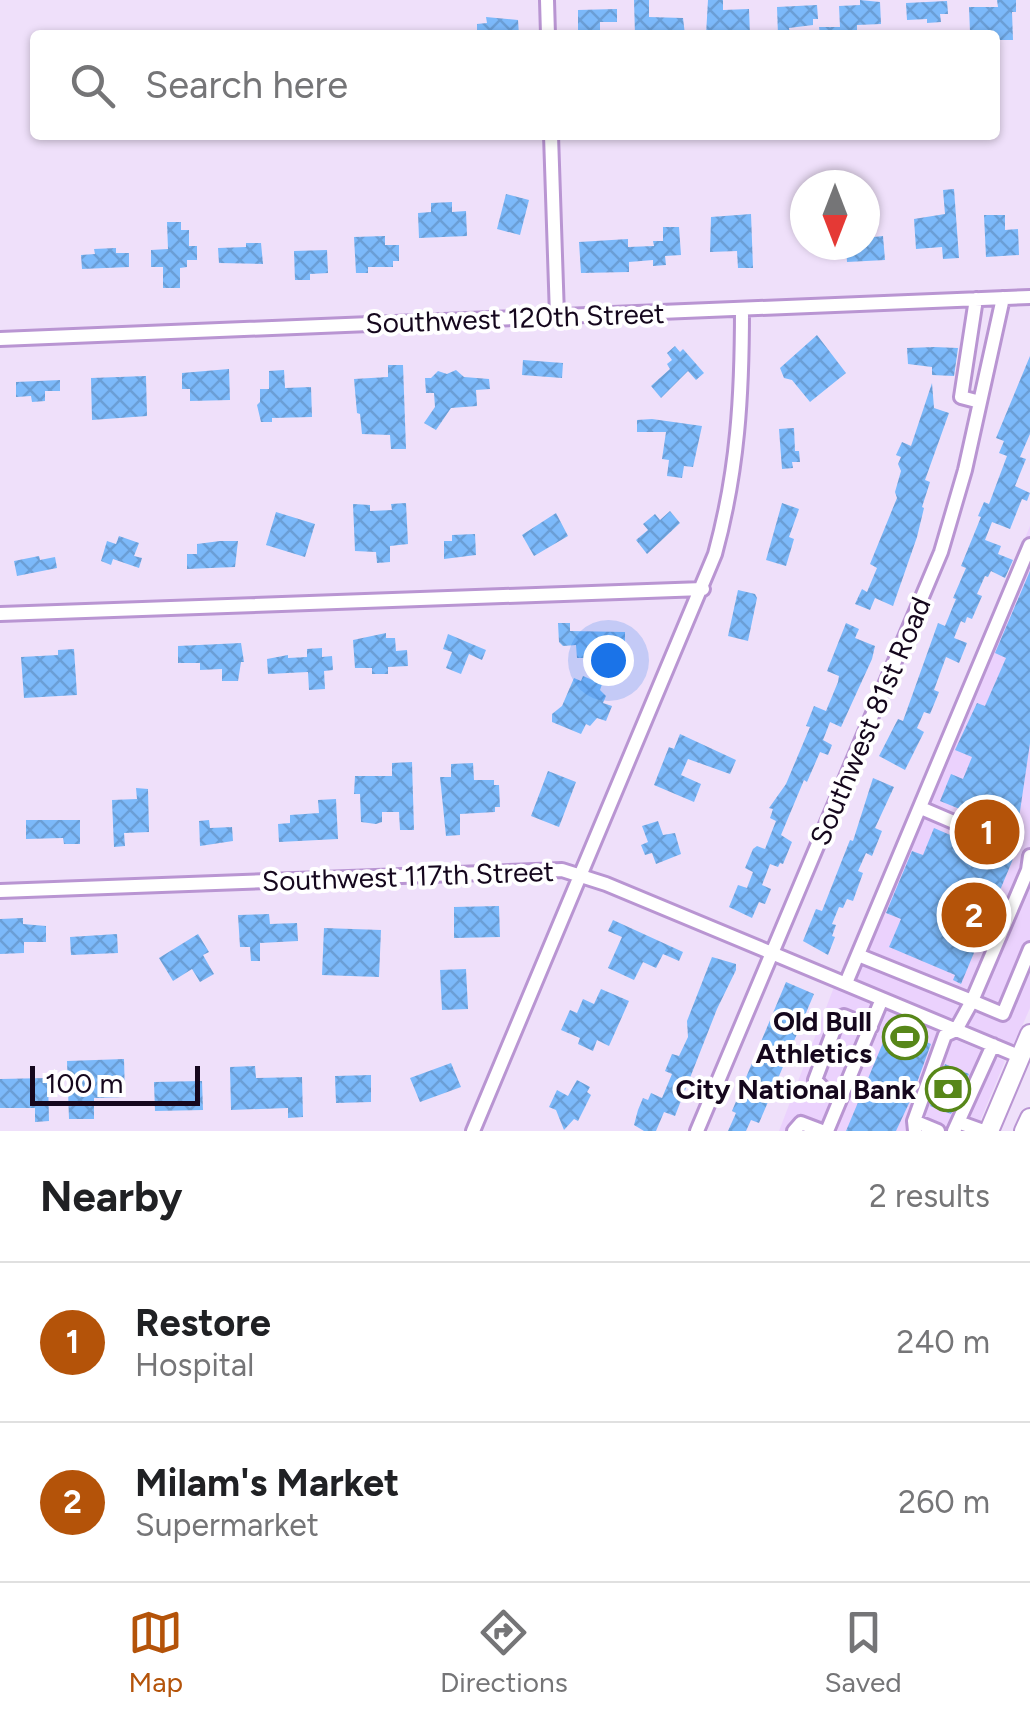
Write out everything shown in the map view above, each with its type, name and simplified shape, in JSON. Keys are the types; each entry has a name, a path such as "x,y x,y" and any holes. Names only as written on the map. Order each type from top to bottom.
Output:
{"highway":[{"path":"986,1131 1025,1063 1030,1034"}],"street":[{"path":"547,0 548,30"},
{"path":"551,140 556,316"},
{"name":"Southwest 120th Street","path":"0,339 1030,297"},
{"name":"Southwest 81st Road","path":"697,1131 941,552 1002,298"},
{"path":"976,299 961,397 980,402"},
{"path":"474,1131 703,589 728,507 737,452 742,309"},
{"path":"846,983 1030,545"},
{"path":"0,614 703,589"},
{"path":"921,808 964,826"},
{"path":"938,1131 914,1126 945,1036 956,1030 972,1001 1028,870 1030,856"},
{"name":"Southwest 117th Street","path":"0,890 562,870 846,983 994,1045 1025,1063"},
{"path":"858,955 1003,1014 1030,949"},
{"path":"794,1131 801,1124 824,1131 882,999"},
{"path":"841,1096 814,1080 838,1019 844,1016 871,1026"},
{"path":"986,1131 956,1126 994,1045"}],"shaded area":[{"path":"1030,526 1030,1008 1014,1045 842,976"},
{"path":"834,987 1005,1061 976,1131 779,1131"}],"building":[{"path":"634,0 649,0 649,17 683,18 684,30 635,30"},
{"path":"708,0 723,0 723,10 749,9 750,30 706,30"},
{"path":"860,0 880,2 881,24 857,25 857,30 819,30 819,27 840,27 839,6 860,5"},
{"path":"997,0 1016,0 1016,12 1012,12 1013,40 1000,40 1000,30 970,30 969,7 998,7"},
{"path":"947,1 948,14 940,14 941,22 907,20 906,3"},
{"path":"817,5 818,19 813,19 813,25 778,30 777,7"},
{"path":"617,9 617,22 600,22 600,30 578,30 578,10"},
{"path":"486,17 518,20 519,30 477,30 477,24 487,23"},
{"path":"954,189 959,258 943,259 942,247 916,249 914,219 945,214 943,190"},
{"path":"506,194 529,200 520,235 497,229"},
{"path":"452,202 452,212 466,211 467,236 419,238 418,213 431,212 431,203"},
{"path":"751,214 753,268 738,268 737,251 710,252 711,217"},
{"path":"984,215 1005,215 1005,230 1018,229 1019,255 986,257"},
{"path":"167,222 181,222 181,230 189,230 189,246 197,246 197,260 187,260 187,267 180,268 180,288 163,288 163,267 151,267 151,250 168,249"},
{"path":"663,227 679,227 681,255 665,256 666,265 653,266 653,260 629,262 629,272 581,273 579,242 628,239 628,247 654,246 653,241 663,241"},
{"path":"385,236 385,245 399,245 399,261 393,261 393,267 368,267 368,273 356,273 354,237"},
{"path":"883,236 885,260 847,262 880,260"},
{"path":"246,243 261,243 263,264 219,263 218,248 246,247"},
{"path":"116,248 116,253 129,253 129,267 82,269 81,255 95,254 94,249"},
{"path":"327,250 328,273 310,274 310,280 295,280 294,251"},
{"path":"817,335 846,373 810,402 792,380 784,378 780,368"},
{"path":"675,346 680,352 683,349 704,373 696,380 688,371 661,398 651,386 670,369 667,364 672,360 667,353"},
{"path":"907,348 958,348 954,376 932,375 932,367 908,364"},
{"path":"1030,356 1030,434 1020,457 1026,459 1015,486 1030,493 1027,501 1022,499 1010,529 992,522 985,540 1001,546 998,554 1013,560 1005,578 991,571 985,576 972,619 961,621 954,638 967,643 959,663 946,657 934,690 939,692 930,714 924,712 917,728 924,732 905,770 879,756 898,719 903,721 938,623 945,626 956,599 953,598 966,568 961,566 981,517 978,516 984,502 989,504 1007,456 999,453 1004,441 996,438"},
{"path":"523,360 563,363 562,378 522,375"},
{"path":"388,365 403,365 406,449 391,449 390,435 362,434 357,413 354,379 388,377"},
{"path":"229,369 230,400 190,401 190,389 182,389 182,373"},
{"path":"284,370 285,388 311,387 312,417 261,422 257,405 260,389 269,389 269,371"},
{"path":"456,370 464,377 489,379 490,389 476,390 477,406 451,408 436,430 424,423 435,407 434,393 426,393 425,378 438,371 447,374"},
{"path":"146,376 147,416 92,420 91,378"},
{"path":"60,380 60,391 45,391 45,401 32,402 31,396 16,397 16,382"},
{"path":"932,383 934,408 949,413 925,480 930,482 917,537 893,606 875,598 870,610 855,604 862,589 867,592 877,568 870,564 897,498 901,457 896,455 902,442 911,446"},
{"path":"637,420 702,426 693,467 684,466 682,478 667,476 669,460 662,459 666,432 637,432"},
{"path":"794,428 795,451 799,451 800,462 792,462 793,468 782,469 779,429"},
{"path":"406,503 408,544 390,546 390,562 377,563 376,552 355,551 353,504 370,505 370,511 392,510 391,504"},
{"path":"782,503 799,509 789,537 794,539 786,566 766,560"},
{"path":"670,511 680,523 647,554 636,540 648,530 643,524 655,514 660,520"},
{"path":"276,512 315,524 305,557 266,545"},
{"path":"556,513 568,536 534,556 522,535"},
{"path":"475,534 476,555 444,559 444,541 452,541 452,535"},
{"path":"119,536 139,543 134,556 142,558 139,568 113,559 111,565 101,561 107,541 116,544"},
{"path":"238,541 235,567 187,569 187,554 197,554 197,544"},
{"path":"39,556 40,560 55,557 57,568 17,576 14,561"},
{"path":"1030,571 1030,743 1013,859 961,984 953,980 955,975 889,947 901,919 886,913 912,851 923,855 934,828 962,840 972,829 972,814 940,801 951,774 963,779 972,757 955,750 977,703 985,706 1006,658 995,653"},
{"path":"738,590 757,598 748,641 728,636"},
{"path":"558,623 570,623 570,631 625,632 625,646 606,647 606,652 577,658 576,645 563,646 559,642"},
{"path":"846,623 859,629 855,638 875,646 872,659 841,727 830,722 823,740 832,745 828,755 820,752 807,782 804,780 781,835 792,842 783,864 770,864 762,885 771,889 765,904 759,902 752,918 729,907 738,885 747,888 753,872 745,868 753,849 765,849 776,821 770,818 773,809 769,808 786,784 810,727 806,726 814,706 826,711 838,682 839,676 827,671"},
{"path":"386,633 386,638 395,638 396,651 407,650 408,666 388,667 388,674 372,674 372,668 355,668 353,640"},
{"path":"448,634 486,650 482,660 469,654 461,674 446,668 452,652 443,649"},
{"path":"241,643 244,662 238,681 222,681 222,669 200,670 200,663 178,663 178,646"},
{"path":"322,648 322,657 332,656 333,670 324,671 325,689 309,690 308,672 268,674 267,659 307,657 307,649"},
{"path":"74,649 77,695 24,698 21,657 58,655 58,650"},
{"path":"583,676 602,684 600,690 606,696 603,703 612,706 606,721 597,718 590,726 586,724 581,734 552,722 552,714 562,706 574,678 581,681"},
{"path":"680,734 736,760 730,774 688,759 681,775 701,784 694,802 654,785 669,747 674,749"},
{"path":"412,762 414,830 400,830 399,812 382,812 382,822 376,824 361,822 360,794 354,794 355,776 392,776 392,763"},
{"path":"473,763 474,780 494,780 494,785 499,785 500,807 495,807 495,812 460,814 460,835 446,836 440,777 451,777 451,764"},
{"path":"548,771 576,782 559,827 531,816"},
{"path":"873,778 894,787 875,828 882,831 872,856 866,853 858,871 863,873 853,901 847,899 843,908 839,907 832,924 836,925 832,936 835,937 828,955 803,941 816,909 822,911 850,840 853,841"},
{"path":"136,788 148,789 149,832 124,833 125,846 114,847 112,800 137,799"},
{"path":"336,799 338,839 279,842 278,824 290,823 290,815 319,813 318,800"},
{"path":"26,820 80,820 80,844 64,844 63,838 26,839"},
{"path":"209,820 210,828 232,827 233,841 200,846 199,821"},
{"path":"658,821 663,835 675,833 681,854 656,864 652,853 645,855 641,845 648,842 642,826"},
{"path":"499,906 500,937 454,938 454,907"},
{"path":"269,914 270,924 297,923 298,941 260,943 260,961 251,961 250,947 240,947 238,915"},
{"path":"23,918 23,924 46,926 46,942 24,942 24,953 0,954 0,919"},
{"path":"613,920 683,952 679,961 663,954 656,968 643,962 634,980 608,968 622,937 608,931"},
{"path":"324,928 381,930 379,977 322,975"},
{"path":"117,934 118,953 71,955 70,937"},
{"path":"198,934 209,952 203,955 214,974 200,982 192,969 173,981 159,958"},
{"path":"712,957 736,964 736,970 675,1116 664,1112 656,1131 644,1131 634,1125 638,1110 643,1098 648,1100 651,1093 662,1098 672,1074 665,1071 672,1054 679,1056 688,1037 687,1021"},
{"path":"466,969 468,1009 442,1010 440,970"},
{"path":"786,982 814,994 759,1123 751,1120 746,1131 728,1131 736,1113 732,1111"},
{"path":"601,989 629,1001 609,1046 597,1040 593,1051 578,1044 580,1038 561,1030 570,1010 577,1013 583,999 594,1004"},
{"path":"890,1026 931,1044 911,1099 896,1131 846,1131"},
{"path":"124,1059 125,1097 94,1098 94,1119 69,1119 67,1061"},
{"path":"451,1063 461,1087 420,1102 410,1078"},
{"name":"City National Bank","path":"945,1064 969,1074 951,1114 930,1106"},
{"path":"255,1066 256,1078 302,1077 303,1117 288,1118 288,1108 231,1110 230,1067"},
{"path":"371,1075 371,1102 336,1103 335,1076"},
{"path":"48,1078 49,1121 35,1122 35,1108 0,1108 0,1079"},
{"path":"577,1080 590,1087 587,1092 591,1095 578,1121 574,1119 564,1130 556,1110 549,1107 557,1090 568,1096"},
{"path":"202,1081 203,1110 155,1111 154,1082"}],"place":[{"name":"Restore","path":"987,832"},
{"name":"Milam's Market","path":"974,915"},
{"name":"Old Bull Athletics","path":"905,1037"},
{"name":"City National Bank","path":"948,1089"}]}
